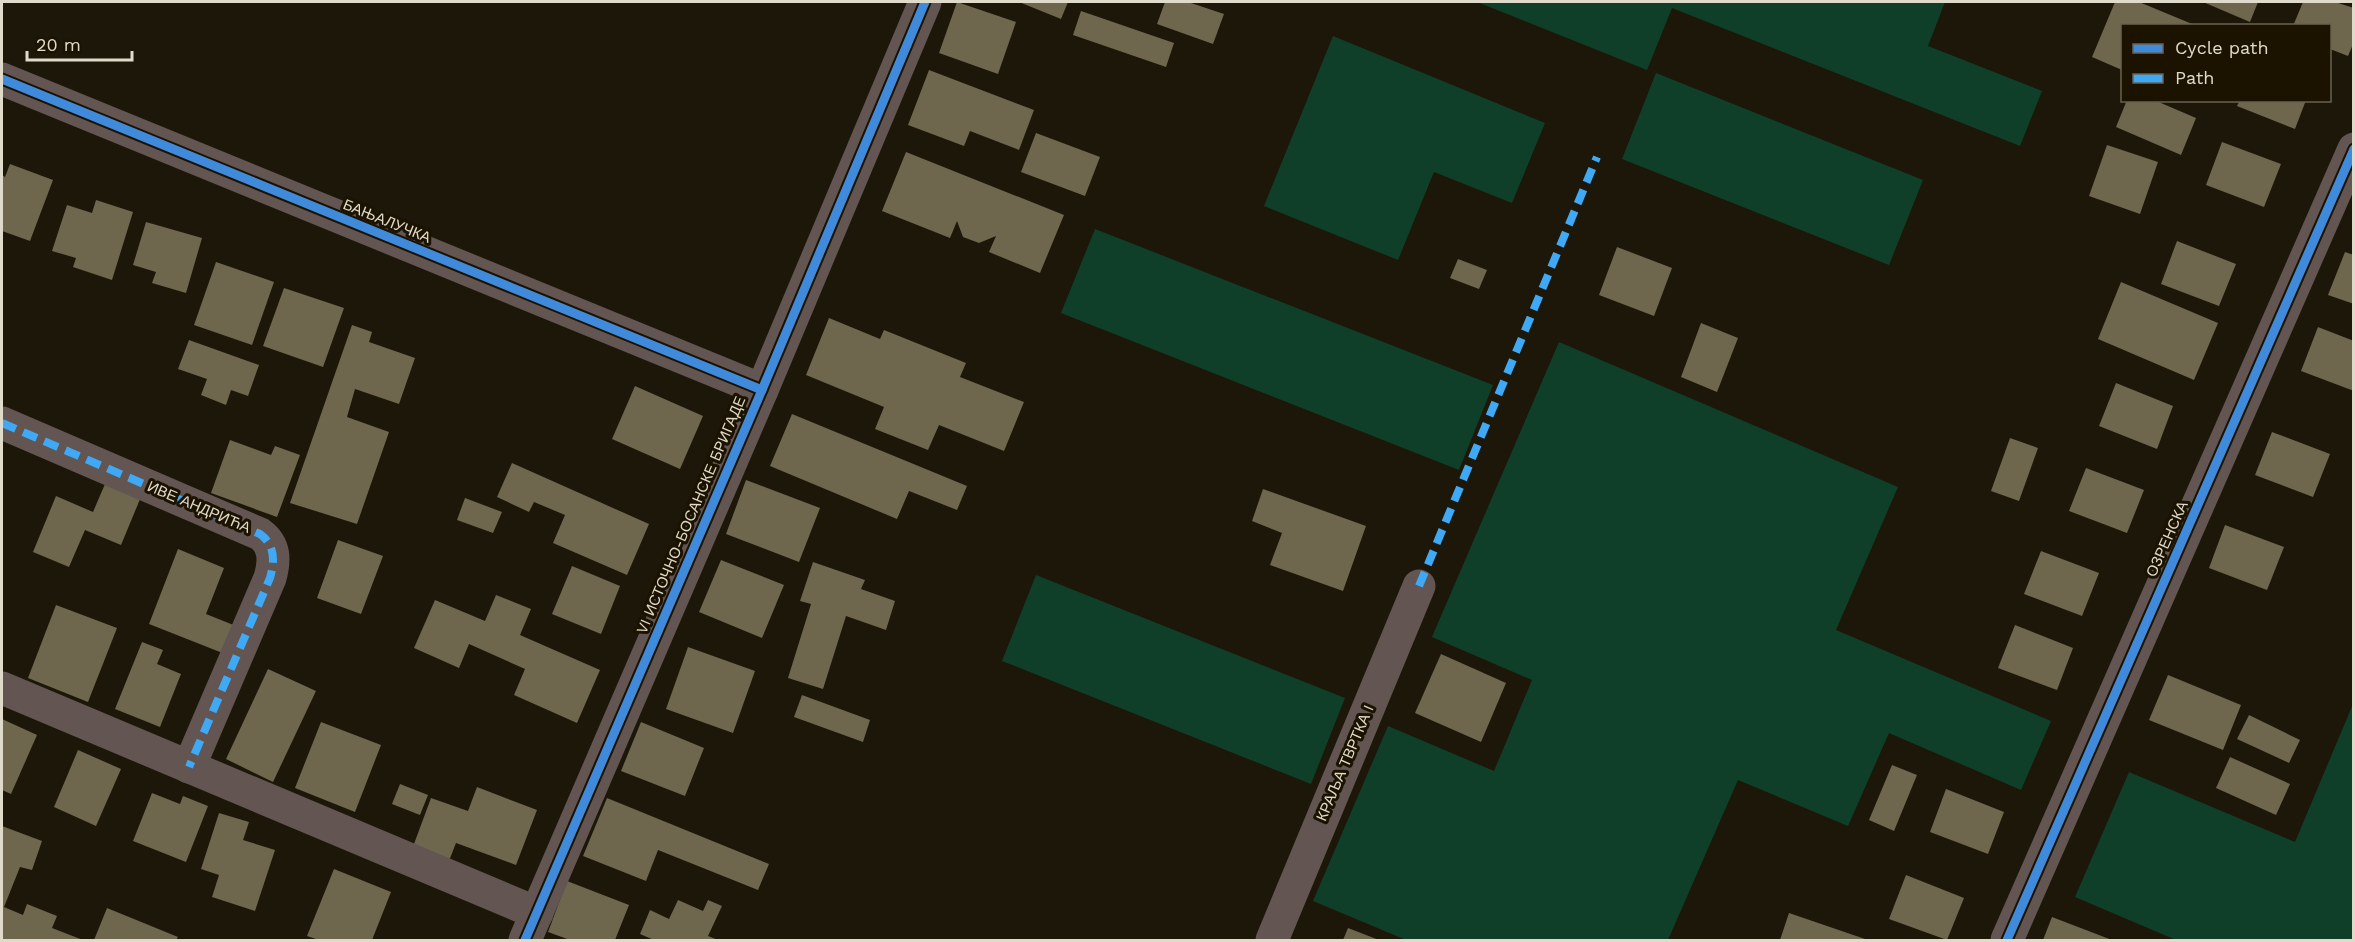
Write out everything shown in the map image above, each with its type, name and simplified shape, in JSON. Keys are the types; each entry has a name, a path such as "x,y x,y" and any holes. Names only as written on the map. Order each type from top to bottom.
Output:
{"street":[{"name":"VI ИСТОЧНО-БОСАНСКЕ БРИГАДЕ","path":"531,927 762,390 925,2"},
{"name":"БАЊАЛУЧКА","path":"2,79 762,390"},
{"name":"ОЗРЕНСКА","path":"2007,940 2354,149"},
{"name":"ИВЕ АНДРИЋА","path":"2,423 260,534 269,540 274,565 270,578 189,767"},
{"name":"КРАЉА ТВРТКА I","path":"1272,940 1419,586"},
{"path":"2,688 189,767 531,927"}],"green space":[{"path":"1477,2 1945,2 1928,46 2042,91 2020,146 1672,8 1647,70"},
{"path":"1333,36 1545,123 1512,203 1434,172 1398,260 1264,206"},
{"path":"1656,73 1923,180 1889,265 1622,159"},
{"path":"1095,229 1493,385 1459,470 1061,313"},
{"path":"1559,342 1898,487 1836,630 2051,721 2021,790 1889,733 1848,826 1738,780 1668,940 1406,940 1313,901 1388,726 1494,771 1532,680 1432,637"},
{"path":"1036,575 1345,698 1311,784 1002,661"},
{"path":"2353,704 2353,940 2176,940 2075,897 2129,772 2295,842"}],"building":[{"path":"957,2 1016,22 998,74 939,53"},
{"path":"1019,2 1068,2 1061,19"},
{"path":"1165,2 1188,2 1224,14 1213,44 1157,24"},
{"path":"2115,2 2139,2 2192,24 2121,24 2121,70 2092,57"},
{"path":"2203,2 2258,2 2250,22"},
{"path":"2303,2 2335,2 2354,8 2354,42 2348,56 2331,49 2331,24 2294,24"},
{"path":"1081,11 1174,43 1166,67 1073,35"},
{"path":"929,70 1034,110 1019,150 970,131 964,146 908,125"},
{"path":"2126,102 2159,102 2196,118 2181,155 2116,127"},
{"path":"2239,102 2305,102 2295,129 2237,106"},
{"path":"1036,133 1100,157 1085,196 1021,172"},
{"path":"2222,142 2281,164 2264,207 2206,185"},
{"path":"2107,145 2158,162 2140,214 2089,196"},
{"path":"906,152 1064,215 1040,273 989,252 996,236 979,243 963,237 957,221 950,238 882,211"},
{"path":"10,164 53,180 30,241 2,231 2,175 5,177"},
{"path":"96,200 133,212 112,280 73,267 76,258 52,251 67,205 92,213"},
{"path":"146,222 202,238 186,293 152,283 156,272 133,265"},
{"path":"2177,241 2236,264 2219,306 2161,284"},
{"path":"1617,247 1672,268 1654,316 1599,295"},
{"path":"2345,252 2354,255 2354,304 2328,295"},
{"path":"1458,259 1487,270 1479,289 1450,278"},
{"path":"216,262 274,282 252,345 194,325"},
{"path":"2121,282 2218,323 2194,380 2098,339"},
{"path":"284,288 344,308 323,367 263,346"},
{"path":"829,318 880,339 884,330 966,363 960,377 1024,402 1004,451 939,425 928,450 875,429 884,407 806,375"},
{"path":"1701,323 1738,338 1717,392 1681,377"},
{"path":"352,325 372,332 369,342 415,358 399,404 355,389 347,417 389,432 357,524 290,503"},
{"path":"2318,327 2354,341 2354,391 2301,371"},
{"path":"189,340 259,365 248,396 231,390 226,405 201,395 207,379 178,369"},
{"path":"2116,383 2173,406 2157,449 2099,426"},
{"path":"635,386 703,416 680,469 612,439"},
{"path":"792,414 967,486 957,510 909,491 897,519 770,466"},
{"path":"2272,432 2330,454 2313,497 2255,475"},
{"path":"2010,438 2038,448 2019,501 1991,491"},
{"path":"230,440 271,455 275,446 300,455 277,517 211,493"},
{"path":"512,463 649,524 627,575 553,543 565,515 534,502 529,512 497,497"},
{"path":"2086,468 2144,490 2127,533 2069,511"},
{"path":"108,477 143,492 121,545 85,530 69,567 33,552 56,496 93,512"},
{"path":"746,480 820,508 799,562 726,534"},
{"path":"1263,489 1366,526 1343,591 1270,565 1282,533 1252,521"},
{"path":"465,498 502,512 493,533 457,520"},
{"path":"2225,525 2284,547 2267,590 2209,568"},
{"path":"338,540 383,556 361,614 317,598"},
{"path":"178,549 224,568 206,614 236,626 225,654 149,624"},
{"path":"2041,551 2099,573 2082,616 2024,594"},
{"path":"721,560 784,585 762,638 699,612"},
{"path":"813,562 865,580 861,589 895,601 886,630 846,616 823,689 788,678 811,604 800,601"},
{"path":"572,566 620,586 601,634 552,614"},
{"path":"496,595 531,609 520,635 600,670 577,723 514,695 525,669 469,644 459,668 414,648 435,600 485,621"},
{"path":"56,605 117,628 88,702 28,678"},
{"path":"2015,625 2073,648 2057,690 1998,668"},
{"path":"142,642 163,650 157,664 181,674 160,727 115,709"},
{"path":"688,647 755,671 733,733 666,709"},
{"path":"1441,654 1506,683 1481,742 1415,713"},
{"path":"268,669 316,691 273,782 226,759"},
{"path":"2168,675 2241,705 2223,750 2149,720"},
{"path":"802,695 870,720 863,742 794,717"},
{"path":"2249,715 2300,740 2289,763 2237,739"},
{"path":"2,719 37,735 11,794 2,790"},
{"path":"321,722 381,745 355,812 295,788"},
{"path":"641,722 704,748 685,796 621,771"},
{"path":"78,750 121,769 96,826 54,807"},
{"path":"2230,757 2290,784 2276,815 2216,788"},
{"path":"1892,765 1917,775 1894,831 1869,820"},
{"path":"400,784 428,795 420,815 392,804"},
{"path":"477,787 537,810 516,865 456,843 447,866 411,852 431,798 468,811"},
{"path":"1946,789 2004,812 1988,854 1930,832"},
{"path":"152,793 180,804 183,796 208,806 186,862 133,841"},
{"path":"607,798 769,864 758,890 658,850 646,881 583,856"},
{"path":"219,813 249,822 243,840 275,850 255,911 212,897 219,875 201,869"},
{"path":"2,826 42,841 32,870 20,867 4,907 23,915 27,904 57,916 52,928 83,940 2,940"},
{"path":"334,869 391,892 372,940 319,940 307,936"},
{"path":"1906,875 1964,898 1947,940 1889,919"},
{"path":"567,881 629,905 615,940 570,940 548,932"},
{"path":"678,900 703,911 708,900 722,906 708,936 718,940 654,940 640,934 650,910 669,919"},
{"path":"107,908 178,937 176,940 94,940"},
{"path":"1789,913 1868,940 1780,940"},
{"path":"2052,917 2112,940 2043,940"},
{"path":"1348,928 1379,940 1343,940"}],"marked path":[{"path":"1419,586 1597,157"},
{"path":"2,423 260,534 269,543 273,559 270,578 189,767"}],"cycle path":[{"path":"525,940 762,390 925,2"},
{"path":"2,79 762,390"},
{"path":"2007,940 2354,149"}]}
